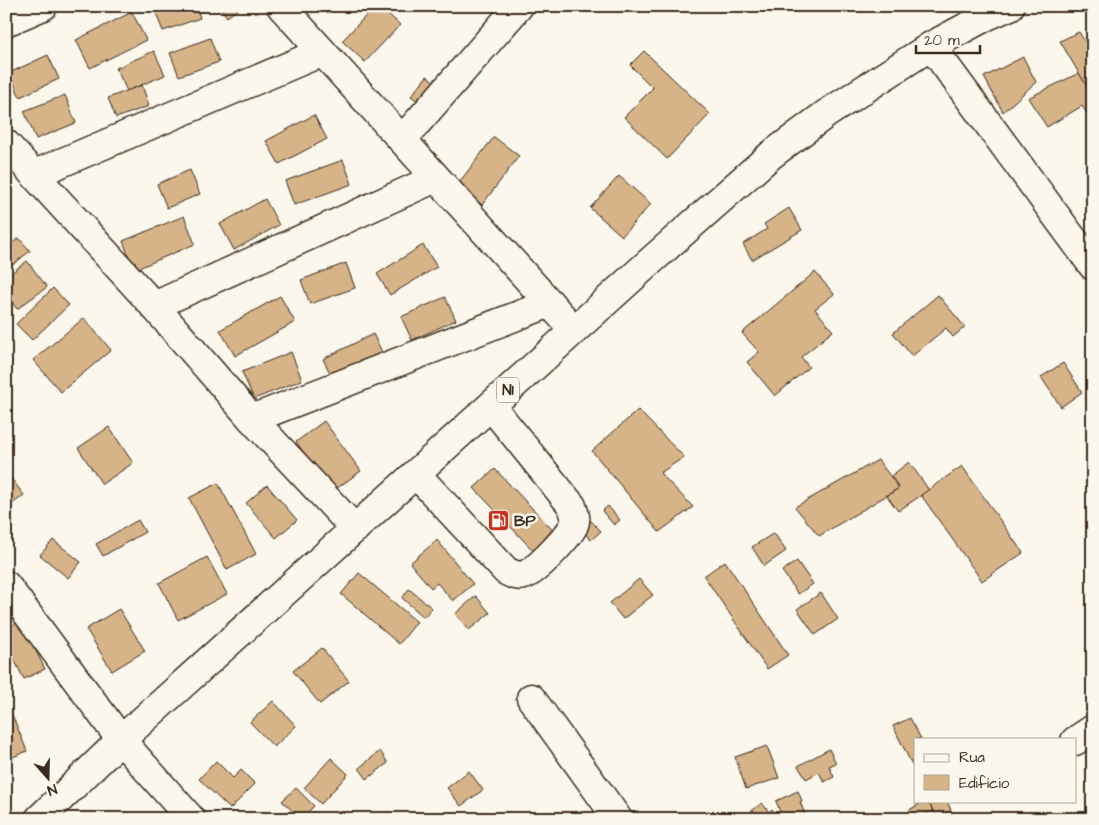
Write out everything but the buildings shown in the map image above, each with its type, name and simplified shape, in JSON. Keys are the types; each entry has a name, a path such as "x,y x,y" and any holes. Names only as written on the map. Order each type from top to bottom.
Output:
{"main road":[{"path":"6,22 43,6"},
{"path":"281,6 574,330"},
{"path":"402,140 519,6"},
{"name":"N1","path":"39,819 121,740 574,330 771,155 826,114 931,46 1010,6"},
{"path":"931,46 1093,266"},
{"path":"35,174 322,52"},
{"path":"6,144 154,306 252,419 355,529"},
{"path":"154,306 436,178"},
{"path":"252,419 550,303"},
{"path":"416,474 506,571 516,576 526,575 533,570 569,534 576,517 572,506 490,406"},
{"path":"6,585 121,740 191,819"},
{"path":"531,698 618,819"},
{"path":"1076,740 1093,729"}],"place":[{"name":"BP","path":"498,521"}]}
